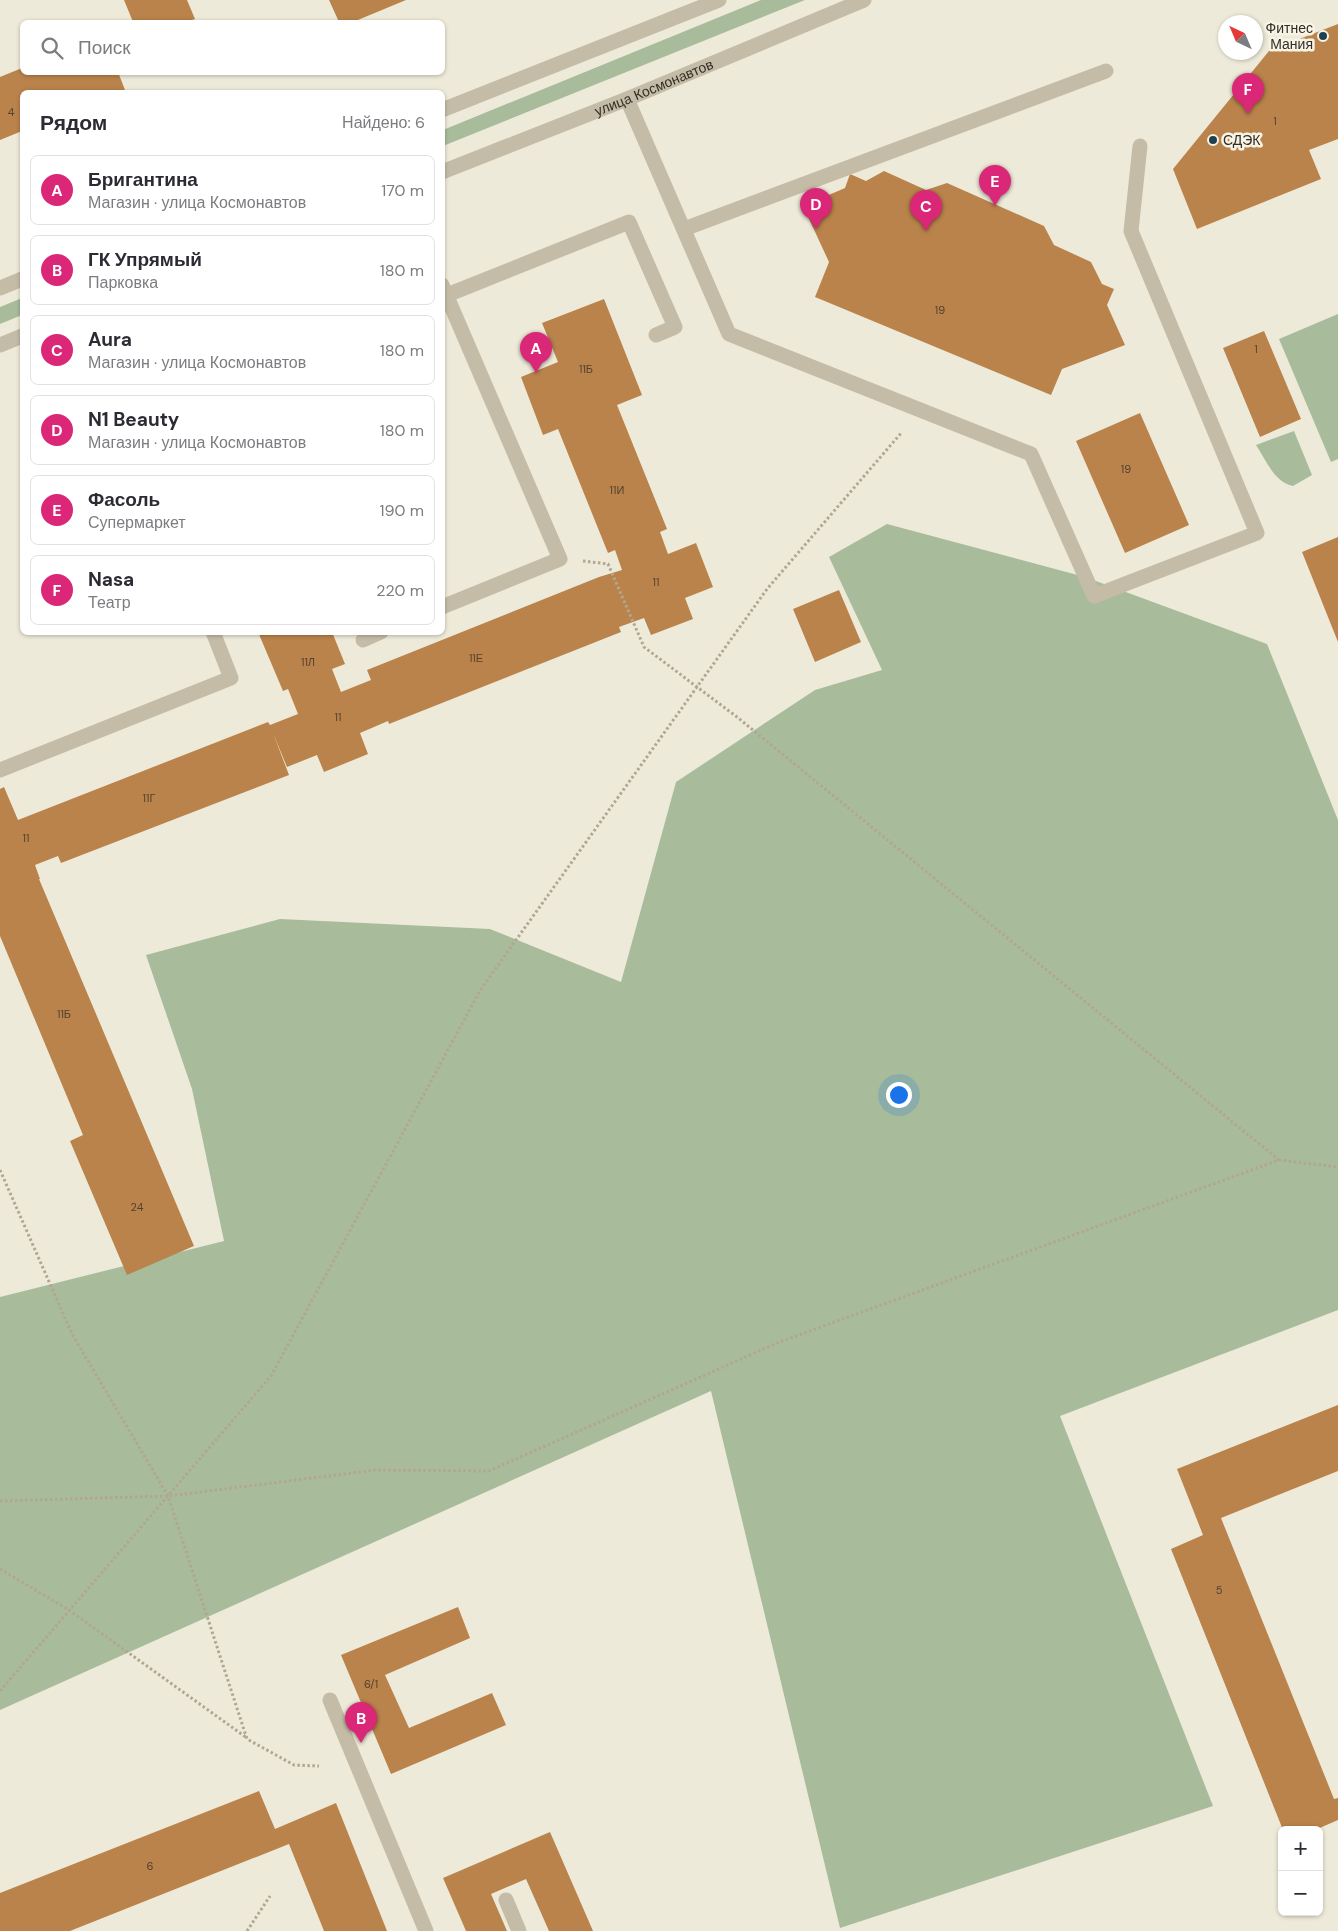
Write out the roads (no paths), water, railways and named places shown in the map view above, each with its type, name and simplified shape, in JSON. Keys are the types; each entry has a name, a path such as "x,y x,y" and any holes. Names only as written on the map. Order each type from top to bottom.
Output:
{"street":[{"path":"445,109 719,0"},
{"name":"улица Космонавтов","path":"445,171 627,99 864,0"},
{"path":"684,229 1106,71"},
{"path":"627,99 729,334 1031,454 1094,596 1257,533 1131,231 1140,146"},
{"path":"445,606 560,559 445,290 629,222 675,327 656,335"},
{"path":"0,288 20,280"},
{"path":"0,345 20,337"},
{"path":"0,770 231,678 214,635"},
{"path":"363,640 374,635"},
{"path":"330,1700 426,1931"},
{"path":"506,1900 519,1931"}],"place":[{"name":"Фитнес Мания","path":"1323,36"},
{"name":"Nasa","path":"1248,114"},
{"name":"СДЭК","path":"1213,140"},
{"name":"Фасоль","path":"995,206"},
{"name":"N1 Beauty","path":"816,229"},
{"name":"Aura","path":"926,231"},
{"name":"Бригантина","path":"536,373"},
{"name":"ГК Упрямый","path":"361,1743"}]}
